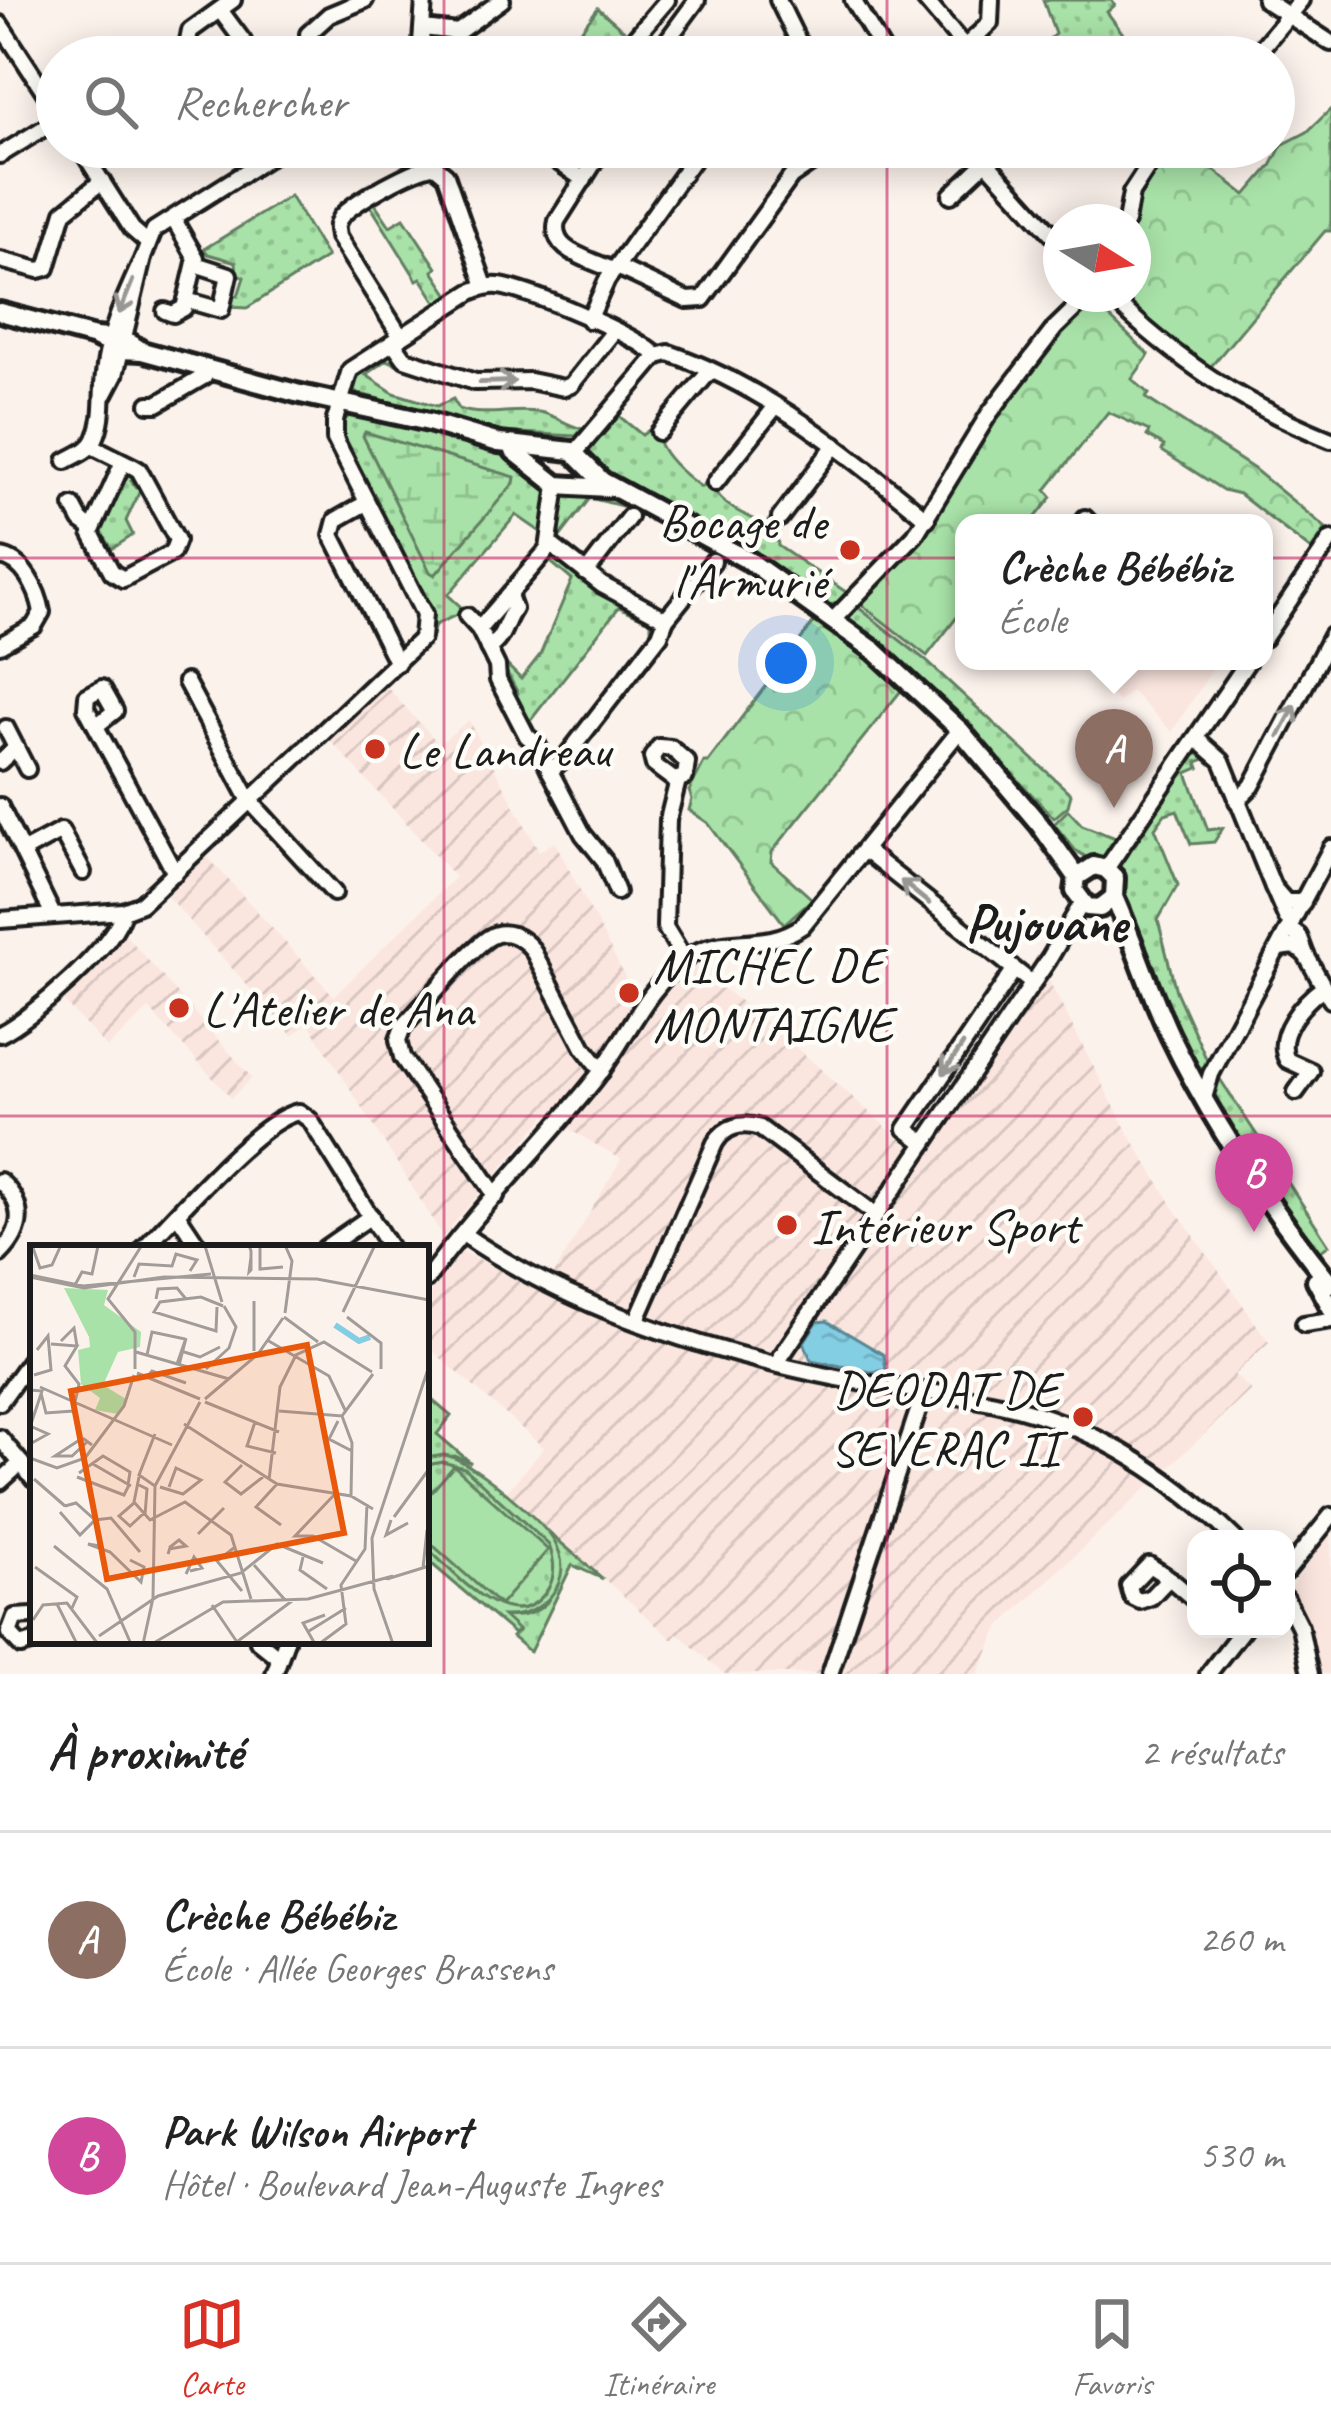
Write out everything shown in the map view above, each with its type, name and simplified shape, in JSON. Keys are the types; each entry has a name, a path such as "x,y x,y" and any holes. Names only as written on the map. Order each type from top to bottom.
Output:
{"main road":[{"path":"0,312 206,372 429,422 499,443 577,456 619,491 751,562 834,619 919,688 985,750 1090,871 1115,878 1099,903"},
{"path":"499,443 558,481 619,491"},
{"path":"554,450 545,460 558,481"},
{"path":"558,481 580,474 577,456"},
{"path":"1090,871 1075,891 1099,903 1117,924 1161,1038 1206,1119 1331,1308"},
{"path":"1099,903 1204,1098 1269,1201 1331,1284"}],"street":[{"path":"189,36 233,0"},
{"path":"308,34 329,15 365,0"},
{"path":"422,36 424,0"},
{"path":"423,28 458,32 502,0"},
{"path":"636,36 667,0"},
{"path":"670,36 697,0"},
{"path":"778,0 793,36"},
{"path":"853,0 875,36"},
{"path":"925,0 949,36"},
{"path":"975,36 992,19 991,0"},
{"path":"1265,0 1331,43"},
{"path":"1272,36 1301,0"},
{"path":"220,10 239,36"},
{"path":"0,24 36,88"},
{"path":"0,155 36,130"},
{"path":"94,168 146,251"},
{"path":"66,461 92,446 105,394 104,373 154,230 251,168"},
{"path":"417,168 344,213 337,228 405,359 475,382 530,381 563,388 571,385 614,331"},
{"path":"437,168 446,175 484,286"},
{"path":"568,168 584,180"},
{"path":"591,168 556,224 556,237 565,248 688,301 703,299 791,177 804,168"},
{"path":"589,320 616,269 688,168"},
{"path":"951,195 980,168"},
{"path":"991,168 1043,224"},
{"path":"1129,204 1147,168"},
{"path":"0,260 46,268 68,206 102,181"},
{"path":"165,311 173,314 184,308 195,264 195,254 173,218"},
{"path":"186,300 221,310 229,282 227,273 195,264"},
{"path":"0,920 123,910 141,904 422,638 426,619 335,439 350,370 484,286 508,289 589,320 645,345 657,356"},
{"path":"834,619 927,519 988,414 1071,312"},
{"path":"1127,312 1162,346 1207,378 1274,417 1331,440"},
{"path":"577,456 657,356 671,353 776,406 835,445 927,519"},
{"path":"659,432 710,370"},
{"path":"149,404 157,404 206,372"},
{"path":"715,483 776,406"},
{"path":"780,518 835,445"},
{"path":"73,506 120,578 130,578 176,549 177,537 139,470 92,446"},
{"path":"92,529 123,462"},
{"path":"479,629 550,544 558,481"},
{"path":"366,503 336,520 332,535 397,663"},
{"path":"586,573 629,517"},
{"path":"1273,625 1330,541"},
{"path":"550,544 586,573 666,619"},
{"path":"0,556 20,565 42,612 34,626 0,645"},
{"path":"550,771 713,561"},
{"path":"488,648 503,634 514,609 509,596"},
{"path":"467,616 479,629 527,736 538,745 583,834 604,860 617,892"},
{"path":"1237,801 1252,786 1331,636"},
{"path":"1090,871 1197,739 1242,670"},
{"path":"186,682 250,801 334,893"},
{"path":"96,726 175,873"},
{"path":"6,728 27,770"},
{"path":"429,1276 602,1071 644,1001 685,960 714,945 769,942 796,930 964,735"},
{"path":"1197,739 1218,754 1286,917 1327,993 1296,1014 1283,1045 1287,1060 1311,1071 1296,1092"},
{"path":"0,762 16,747"},
{"path":"678,780 668,820 665,927 685,960"},
{"path":"0,806 53,916"},
{"path":"24,850 61,831 83,872"},
{"path":"1204,1098 1211,1075 1331,848"},
{"path":"864,850 1033,984"},
{"path":"1273,887 1286,902 1303,902"},
{"path":"776,1364 1033,984 1099,903"},
{"path":"0,1034 21,1024 113,934 123,910"},
{"path":"496,1196 403,1057 398,1040 403,1027 485,941 499,934 512,935 532,949 584,1048 602,1071"},
{"path":"1279,948 1290,944 1306,955"},
{"path":"925,1143 906,1129 1015,970"},
{"path":"1189,1072 1211,1075"},
{"path":"147,1245 234,1156 285,1116 299,1112 310,1120 387,1245"},
{"path":"638,1320 716,1143 728,1129 745,1125 765,1130 876,1215"},
{"path":"0,1181 18,1201 19,1227 0,1254"},
{"path":"178,1215 198,1245"},
{"path":"329,1245 371,1216"},
{"path":"19,1227 36,1230"},
{"path":"463,1234 561,1288 638,1320 776,1364 1023,1409 1091,1434 1160,1474 1225,1530"},
{"path":"1304,1324 1331,1319"},
{"path":"0,1402 30,1360"},
{"path":"830,1674 924,1393"},
{"path":"0,1438 30,1475"},
{"path":"0,1482 21,1463"},
{"path":"1295,1561 1331,1516"},
{"path":"1169,1578 1187,1593"},
{"path":"30,1612 15,1617 8,1633 21,1646 30,1643"},
{"path":"1295,1617 1310,1674"},
{"path":"1208,1674 1232,1638"},
{"path":"262,1644 279,1658"},
{"path":"274,1674 285,1644"}],"shaded area":[{"path":"1087,670 1212,670 1172,732 1131,691 1119,702"},
{"path":"385,685 439,744 469,720 539,851 555,842 644,1013 692,964 778,1031 920,1157 1046,975 1126,1129 1175,1209 1269,1342 1234,1375 1251,1390 1000,1626 978,1674 724,1674 677,1633 673,1640 506,1492 544,1448 429,1348 429,1294 462,1251 544,1291 621,1159 546,1116 443,1236 308,1022 293,1036 165,894 206,855 334,996 455,877 329,739"},
{"path":"124,933 252,1078 231,1098 149,1009 107,1048 59,997"},
{"path":"1331,1532 1331,1674 1305,1674 1295,1632 1295,1582"}],"green space":[{"path":"1043,0 1111,0 1115,5 1107,12 1125,36 1053,36"},
{"path":"598,8 628,34 581,36"},
{"path":"1331,109 1331,231 1325,231 1208,370 1136,312 1151,312 1151,204 1132,204 1155,168 1211,168 1246,195 1269,168 1295,168 1295,138"},
{"path":"290,196 327,257 247,308 228,307 231,295 238,296 244,277 237,274 236,262 204,249"},
{"path":"374,202 390,226 404,218 449,295 437,303 421,278 417,280 370,205"},
{"path":"1104,312 1149,355 1132,379 1149,394 1146,398 1254,469 1326,528 1311,550 1273,520 1273,514 1223,490 1162,451 1164,446 1147,436 1149,431 1108,412 1046,490 1052,497 1038,514 955,514 955,620 927,656 857,601 923,535 970,449 1073,315"},
{"path":"391,352 396,364 387,360 366,375 394,393 437,406 453,399 459,409 469,412 539,412 582,429 576,436 502,432 353,392 355,375"},
{"path":"352,413 436,432 513,457 548,492 542,533 516,515 448,595 461,613 435,625 433,632 343,440 343,422"},
{"path":"619,416 642,435 653,427 654,437 663,438 659,442 666,455 701,487 708,480 709,488 719,488 716,493 732,507 766,524 772,516 775,525 784,524 777,535 778,546 846,592 846,597 824,605 608,481 586,458 586,446"},
{"path":"365,432 515,477 435,575 363,436"},
{"path":"125,471 136,476 131,480 136,488 142,486 126,521 133,535 112,549 96,535"},
{"path":"601,491 625,499 622,506 590,498 557,541 561,500 566,494"},
{"path":"553,553 653,614 659,623 656,633 651,622 619,607 527,725 513,697 518,693 508,675 503,677 498,656 521,679 540,655 572,580 546,558"},
{"path":"854,604 924,659 1071,794 1068,806 1054,818 966,725 850,623"},
{"path":"817,618 904,687 772,852 771,862 812,899 784,924 708,823 689,810 689,791 704,762"},
{"path":"1203,752 1205,759 1197,762 1199,768 1187,773 1208,830 1223,828 1214,842 1191,844 1177,810 1165,814 1155,828 1178,885 1158,920 1176,991 1209,1065 1199,1068 1191,1065 1122,900 1119,863 1194,756"},
{"path":"1068,810 1082,825 1121,840 1109,856 1091,860 1075,850 1054,824"},
{"path":"1218,1076 1329,1245 1316,1255 1255,1173 1209,1093"},
{"path":"429,1398 451,1416 437,1434 471,1463 455,1456 429,1458"},
{"path":"444,1455 470,1467 520,1505 554,1541 562,1569 559,1582 531,1611 503,1616 518,1630 514,1634 429,1562 429,1550 483,1597 516,1609 532,1605 550,1586 554,1569 549,1545 465,1468 443,1462 429,1464 429,1458"},
{"path":"443,1462 465,1468 549,1545 552,1581 532,1605 516,1609 483,1597 429,1550 429,1464"},
{"path":"454,1466 548,1550 500,1605 429,1542 429,1495"},
{"path":"546,1530 603,1579 572,1565 530,1652 512,1637 518,1631 501,1616 528,1614 552,1594 556,1557"}],"water":[{"path":"827,1321 884,1355 886,1370 871,1372 811,1360 804,1342 817,1322"}],"place":[{"name":"Bocage de l'Armurié","path":"850,550"},
{"name":"Le Landreau","path":"375,749"},
{"name":"Crèche Bébébiz","path":"1114,808"},
{"name":"MICHEL DE MONTAIGNE","path":"629,993"},
{"name":"L'Atelier de Ana","path":"179,1008"},
{"name":"Intérieur Sport","path":"787,1225"},
{"name":"Park Wilson Airport","path":"1254,1232"},
{"name":"DEODAT DE SEVERAC II","path":"1083,1417"}],"district":[{"name":"Pujouane","path":"1046,922"}]}
